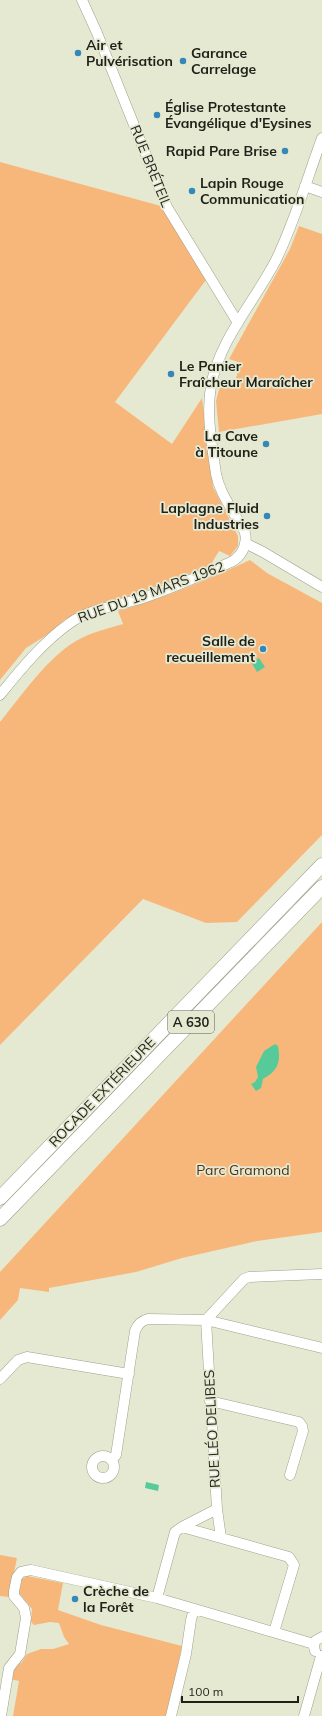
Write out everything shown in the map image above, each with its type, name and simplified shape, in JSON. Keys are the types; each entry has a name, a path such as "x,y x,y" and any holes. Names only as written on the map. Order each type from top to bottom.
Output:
{"highway":[{"name":"ROCADE EXTÉRIEURE","path":"0,1198 322,865"},
{"name":"A 630","path":"0,1219 322,887"}],"street":[{"name":"RUE BRÉTEIL","path":"82,0 97,33 166,207 238,323"},
{"path":"322,138 290,226 275,260 238,323 219,361 214,375 209,408 218,482 225,498 245,533 245,543 263,552 322,588"},
{"path":"305,186 322,192"},
{"name":"RUE DU 19 MARS 1962","path":"0,695 36,654 70,622 89,614 144,597 231,562 237,559 241,554 245,543"},
{"path":"206,1320 244,1279 249,1277 322,1274"},
{"path":"111,1460 116,1455 137,1326 142,1321 148,1319 206,1320 322,1348"},
{"name":"RUE LÉO DELIBES","path":"206,1320 217,1509 221,1538"},
{"path":"0,1379 18,1360 27,1357 129,1374"},
{"path":"210,1401 299,1422 302,1426 302,1431 290,1475"},
{"path":"157,1598 175,1532 217,1509"},
{"path":"182,1527 289,1557 294,1565 274,1632"},
{"path":"1,1716 9,1668 20,1654 26,1618 24,1608 14,1596 17,1577 21,1572 31,1570 157,1598 314,1644"},
{"path":"171,1716 186,1654 190,1620 194,1609"},
{"path":"304,1716 321,1656 314,1650 314,1644 322,1637"}],"green space":[{"path":"0,162 161,206 206,280 115,402 172,444 202,398 213,487 238,536 238,546 230,556 219,551 210,566 139,593 80,612 64,620 50,633 26,648 0,680"},
{"path":"299,226 322,234 322,414 219,432 216,401 221,382 233,387 241,363 229,359 290,249"},
{"path":"250,560 267,573 322,603 322,835 237,922 206,923 143,899 0,1045 0,722 35,678 66,648 87,635 123,624 118,611 185,588"},
{"name":"Parc Gramond","path":"322,922 322,1232 257,1241 182,1258 136,1272 49,1288 49,1292 20,1288 18,1300 0,1320 0,1272"},
{"path":"0,1555 17,1558 9,1597 0,1596"},
{"path":"27,1576 63,1583 58,1610 101,1625 182,1646 167,1716 13,1716 19,1681 10,1679 15,1667 22,1662 27,1654 41,1649 53,1649 69,1644 64,1637 59,1623 50,1622 34,1625 31,1622 32,1609 19,1593 22,1579"}],"shaded area":[{"path":"259,658 265,667 257,672 251,662"},
{"path":"275,1044 278,1046 279,1052 279,1061 277,1066 272,1073 263,1079 261,1088 256,1091 251,1084 255,1082 258,1077 256,1067 264,1051"},
{"path":"146,1482 159,1485 158,1491 145,1488"}],"place":[{"name":"Air et Pulvérisation","path":"78,53"},
{"name":"Garance Carrelage","path":"183,61"},
{"name":"Église Protestante Évangélique d'Eysines","path":"157,115"},
{"name":"Rapid Pare Brise","path":"285,151"},
{"name":"Lapin Rouge Communication","path":"192,191"},
{"name":"Le Panier Fraîcheur Maraîcher","path":"171,374"},
{"name":"La Cave à Titoune","path":"266,444"},
{"name":"Laplagne Fluid Industries","path":"267,516"},
{"name":"Salle de recueillement","path":"263,649"},
{"name":"Crèche de la Forêt","path":"75,1599"}]}
